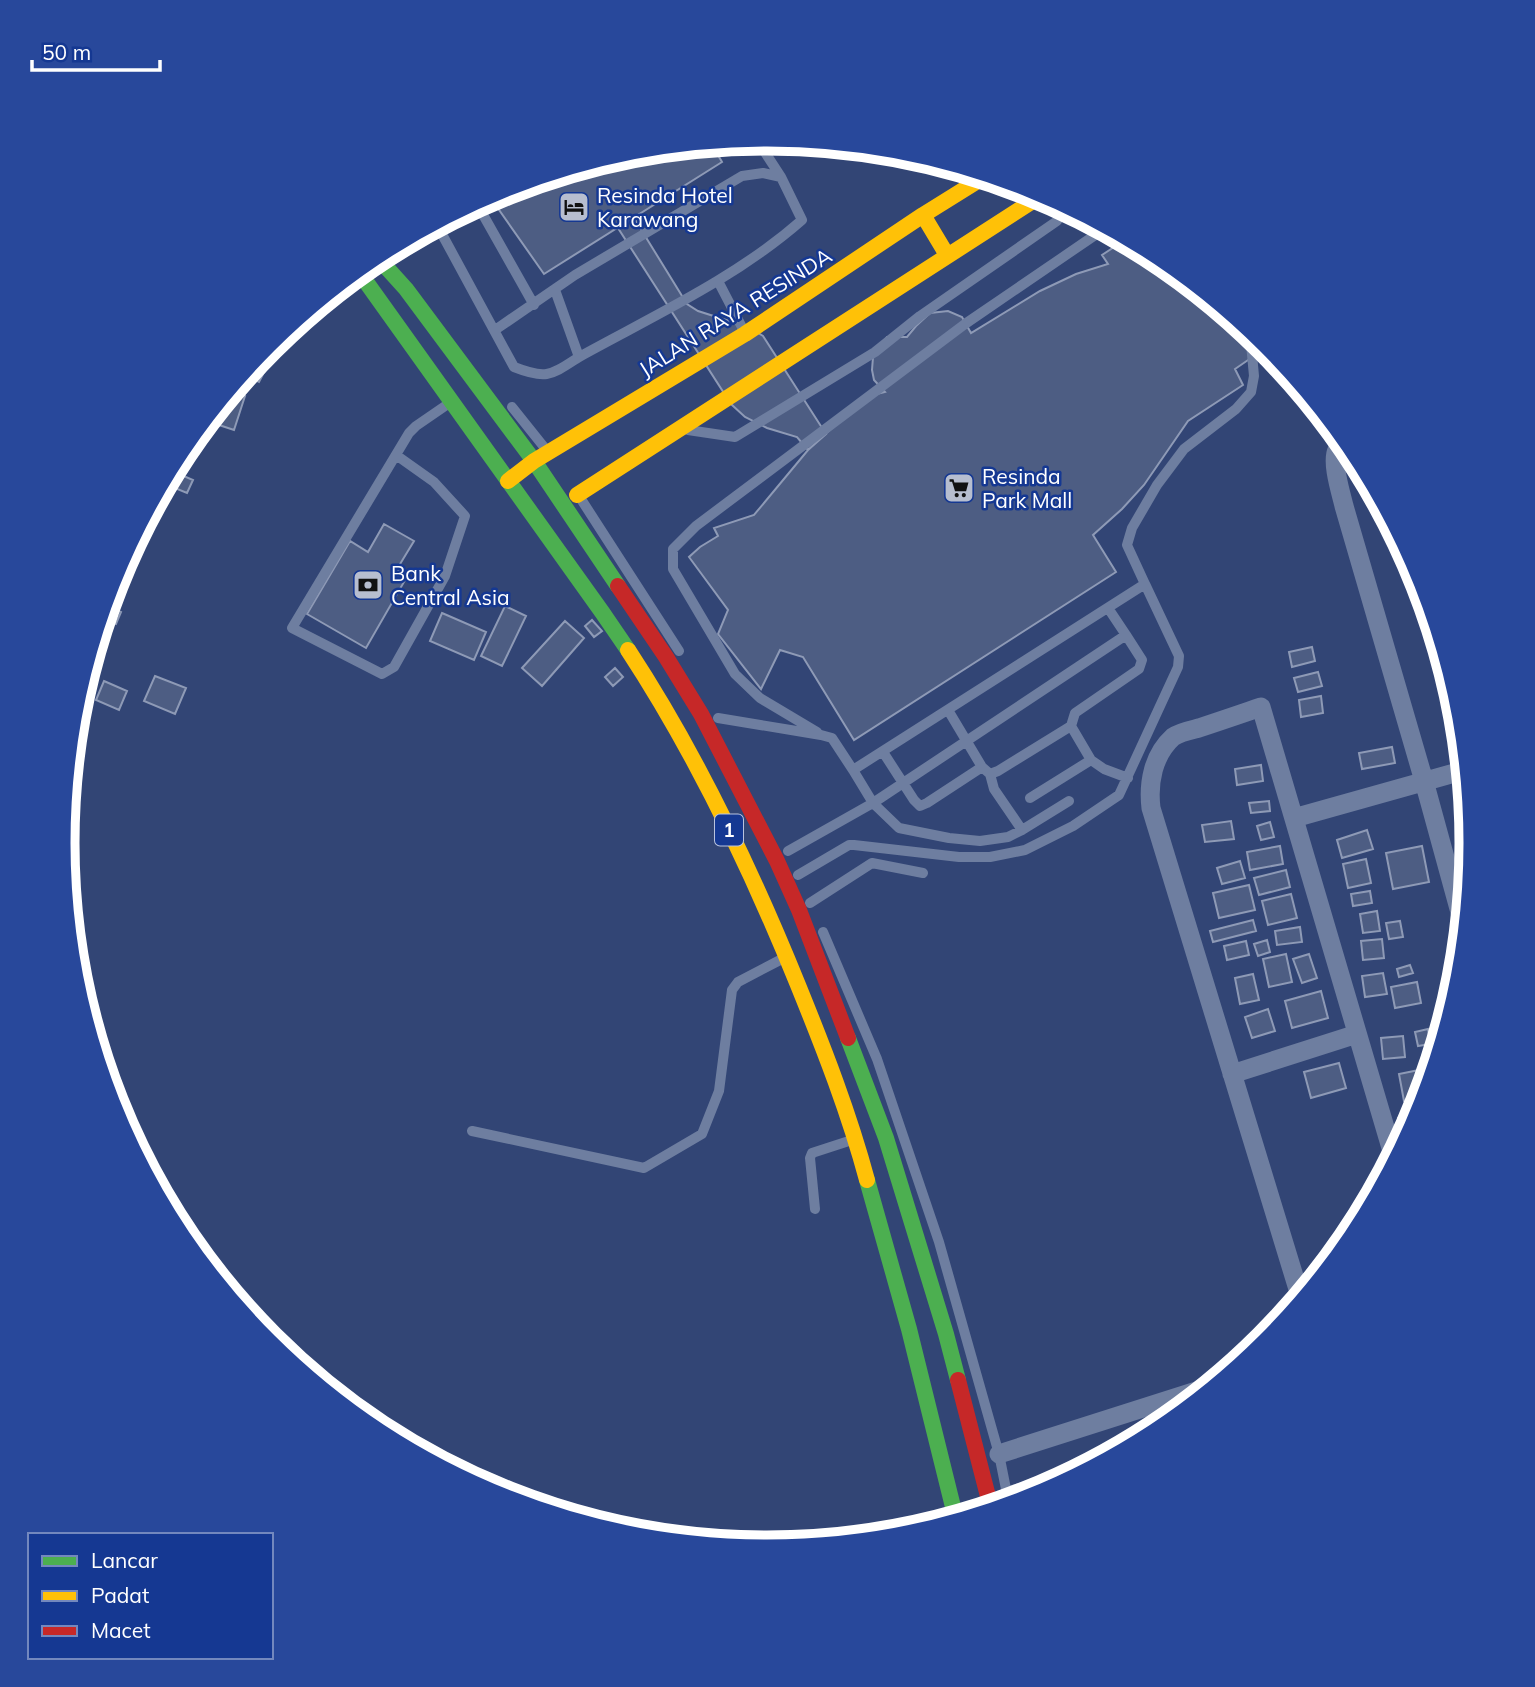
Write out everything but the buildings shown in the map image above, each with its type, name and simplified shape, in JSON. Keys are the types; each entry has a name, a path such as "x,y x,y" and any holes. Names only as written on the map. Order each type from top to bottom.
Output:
{"main road":[{"name":"JALAN RAYA RESINDA","path":"508,481 541,457 745,334 974,183"},
{"path":"578,495 1029,203"},
{"path":"923,215 947,255"},
{"name":"1","path":"386,266 541,457 701,714 776,861 799,910 886,1138 946,1334 989,1499"},
{"name":"1","path":"365,281 602,612 663,705 690,751 749,869 830,1065 856,1139 906,1317 954,1510"}],"street":[{"path":"1337,451 1335,465 1344,506 1457,902"},
{"path":"1298,1288 1152,808 1149,794 1156,761 1175,735 1261,707 1390,1145"},
{"path":"1294,818 1456,772"},
{"path":"1232,1074 1357,1034"},
{"path":"999,1454 1188,1394"}],"lane":[{"path":"442,233 514,367 533,374 552,374 718,281 776,243 802,220 781,177 764,151"},
{"path":"495,330 575,275 743,176 763,173 781,177"},
{"path":"482,213 534,305"},
{"path":"678,428 735,437 875,352 920,316 1060,217"},
{"path":"821,735 760,698 735,674 673,569 673,549 696,526 965,324 1096,235"},
{"path":"396,262 439,315"},
{"path":"718,281 745,334"},
{"path":"555,290 579,357"},
{"path":"804,889 849,845 959,857 990,857 1025,850 1073,826 1119,795 1178,667 1179,656 1126,545 1132,528 1157,485 1184,449 1236,409 1251,392 1254,376 1252,349"},
{"path":"506,400 541,457"},
{"path":"396,455 434,482 466,516 445,576 394,667 382,674 292,628 409,433 452,402"},
{"path":"578,495 686,663"},
{"path":"853,770 1145,584"},
{"path":"883,752 920,806 986,770 998,771 1012,764 1070,726 1075,713 1139,669 1142,660 1108,608"},
{"path":"788,851 903,784 1126,635"},
{"path":"712,707 724,730"},
{"path":"948,710 986,770 994,789 1022,830"},
{"path":"718,718 832,738 873,803 899,828 980,841 1009,836 1069,801"},
{"path":"1070,726 1091,760 1104,769 1128,778"},
{"path":"1030,798 1091,760"},
{"path":"781,839 816,915"},
{"path":"804,889 872,863 923,873"},
{"path":"821,927 877,1059 939,1242 1007,1492"},
{"path":"472,1131 644,1168 702,1134 719,1091 732,990 738,982 786,956"},
{"path":"814,1209 810,1158 812,1153 856,1139"}],"traffic: fast":[{"path":"386,266 406,289 534,461 618,586"},
{"path":"365,281 628,650"},
{"path":"848,1038 886,1138 958,1380"},
{"path":"867,1180 909,1329 954,1510"}],"traffic: slow":[{"path":"508,481 534,461 745,334 974,183"},
{"path":"577,495 1030,203"},
{"path":"923,215 947,255"},
{"path":"628,650 700,772 761,898 827,1057 867,1180"}],"traffic: jam":[{"path":"618,586 701,714 777,861 799,910 848,1038"},
{"path":"958,1380 989,1499"}],"place":[{"name":"Resinda Hotel Karawang","path":"574,207"},
{"name":"Resinda Park Mall","path":"959,488"},
{"name":"Bank Central Asia","path":"368,585"}]}
